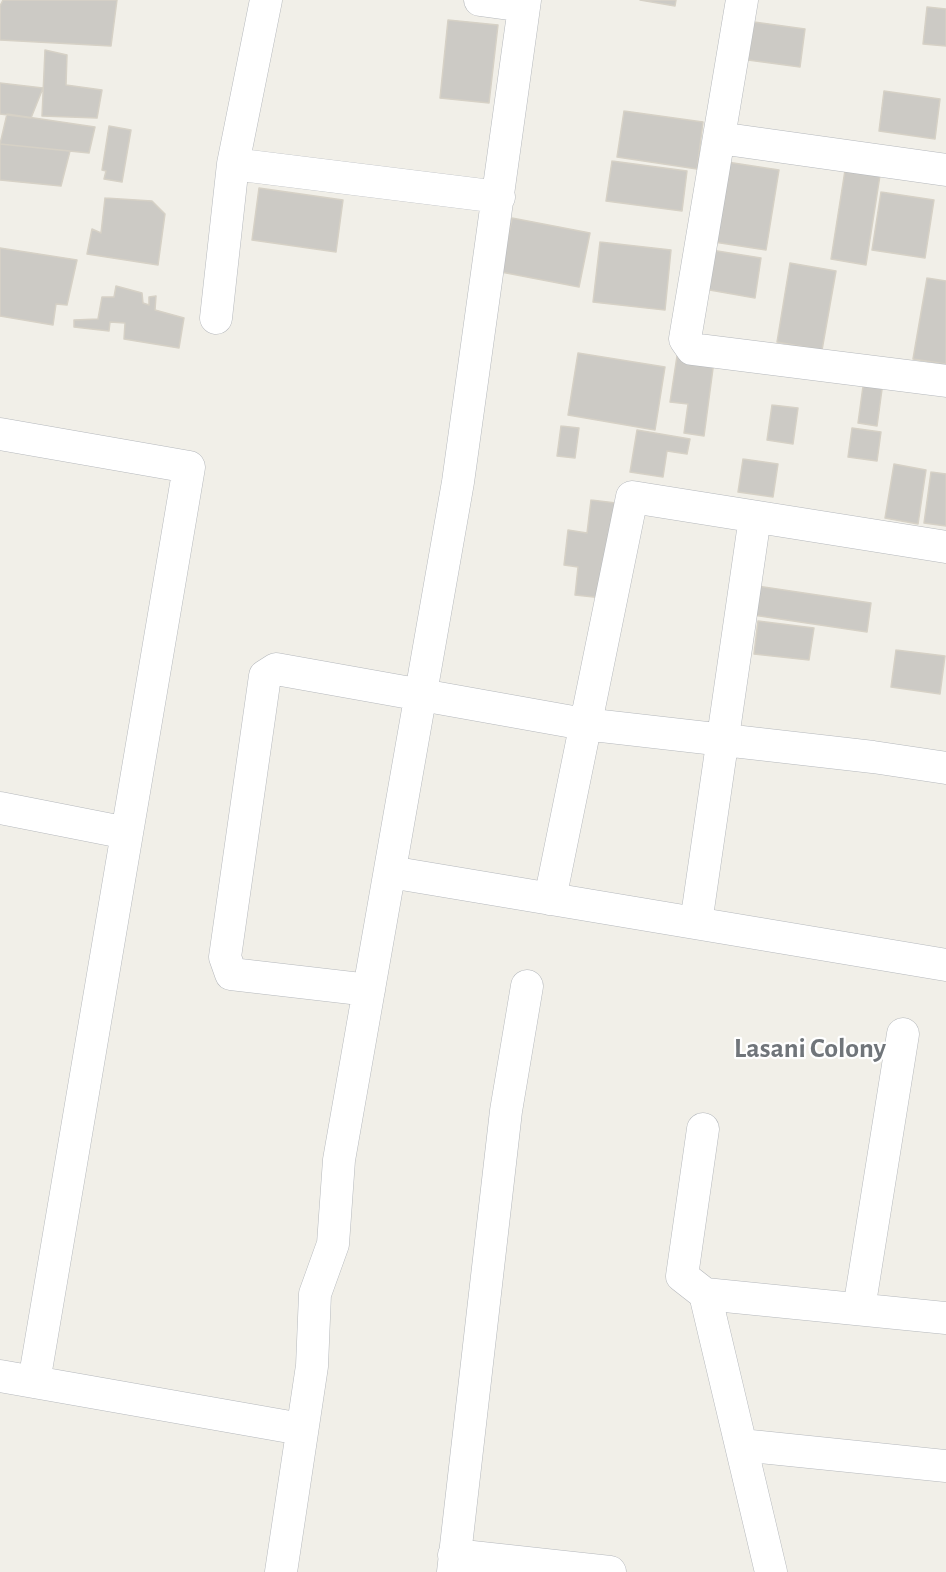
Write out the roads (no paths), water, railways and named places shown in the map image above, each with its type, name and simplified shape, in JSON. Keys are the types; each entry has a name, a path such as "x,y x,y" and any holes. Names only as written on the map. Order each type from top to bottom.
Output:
{"street":[{"path":"216,318 233,164 266,0"},
{"path":"281,1572 312,1366 315,1294 333,1244 339,1160 458,482 524,3 480,0"},
{"path":"742,0 685,339 692,349 946,381"},
{"path":"719,138 945,164"},
{"path":"233,164 499,197"},
{"path":"0,434 189,467 34,1382"},
{"path":"550,899 632,497 946,547"},
{"path":"696,923 755,517"},
{"path":"369,990 231,974 225,957 266,676 276,669 584,724 723,739 946,768"},
{"path":"0,808 127,833"},
{"path":"390,872 946,965"},
{"path":"527,986 506,1111 454,1564 610,1572"},
{"path":"859,1309 903,1034"},
{"path":"703,1129 682,1276 705,1294 946,1318"},
{"path":"705,1294 771,1572"},
{"path":"0,1376 301,1429"},
{"path":"741,1445 946,1466"}],"district":[{"name":"Lasani Colony","path":"810,1049"}]}
